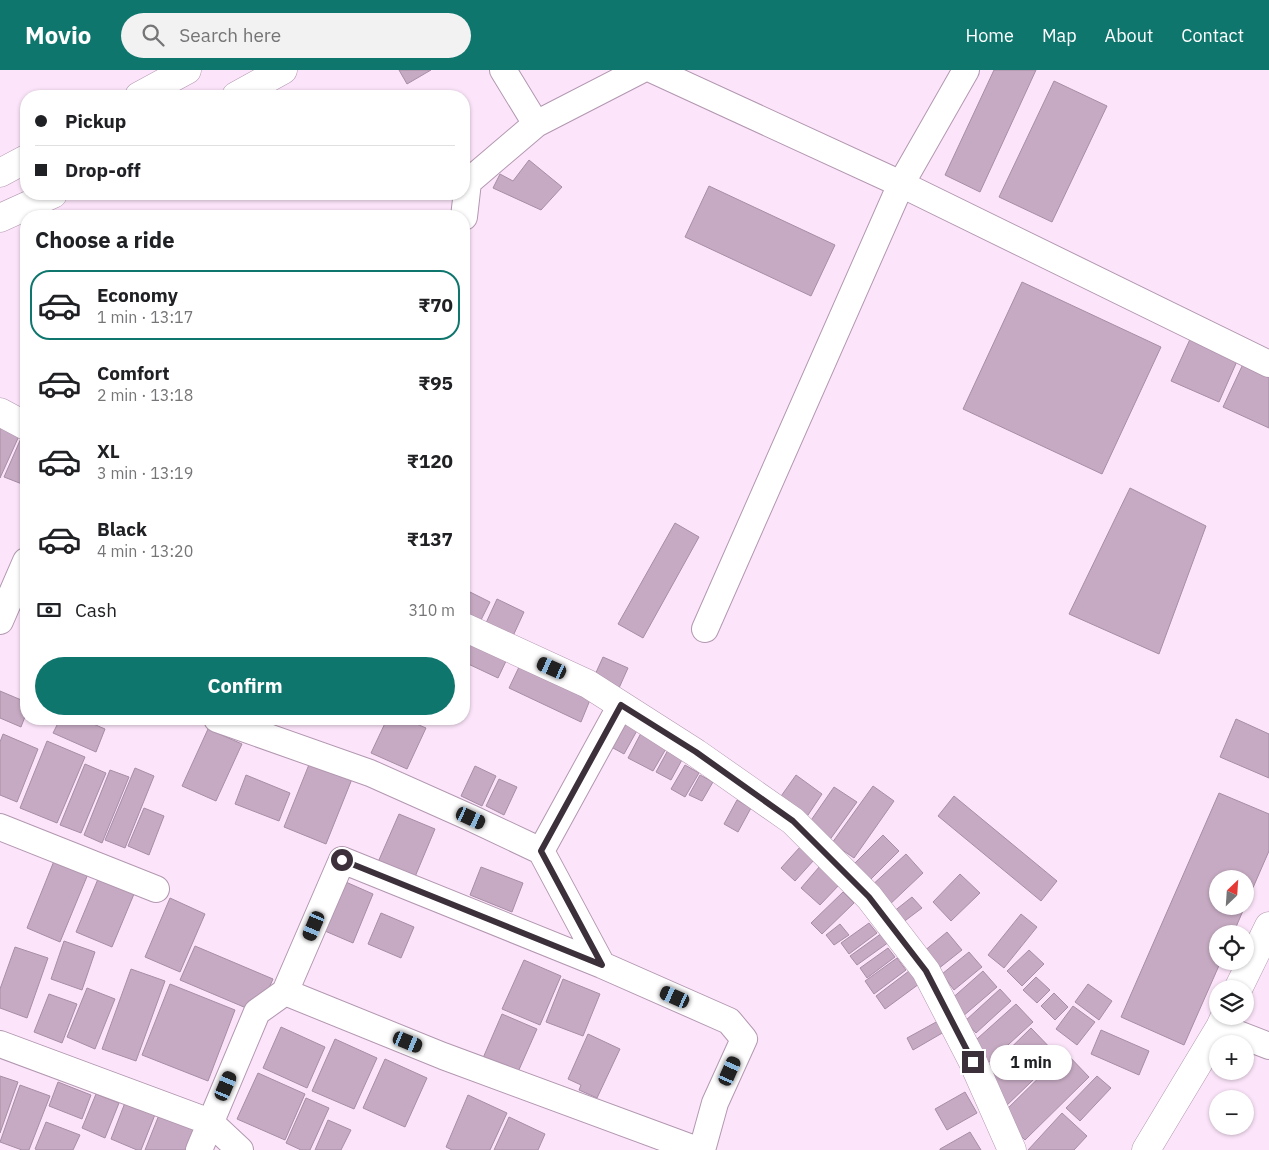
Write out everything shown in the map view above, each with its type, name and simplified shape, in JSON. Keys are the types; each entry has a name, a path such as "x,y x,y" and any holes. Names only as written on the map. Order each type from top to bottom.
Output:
{"street":[{"path":"150,90 187,70"},
{"path":"247,90 283,70"},
{"path":"503,70 536,124"},
{"path":"470,180 536,124 641,70"},
{"path":"653,70 901,184 1269,364"},
{"path":"705,629 901,184 966,70"},
{"path":"0,173 20,161"},
{"path":"0,218 40,200"},
{"path":"0,412 20,423"},
{"path":"0,620 20,575"},
{"path":"470,630 588,684 696,752 793,821 869,897 926,971 973,1062 1012,1150"},
{"path":"541,851 621,705"},
{"path":"234,725 370,773 541,851 602,965"},
{"path":"0,827 156,889"},
{"path":"199,1150 257,1012 285,992 342,860 602,965 729,1021 744,1039 715,1103 702,1150"},
{"path":"1242,980 1269,926"},
{"path":"285,992 443,1056 697,1150"},
{"path":"1146,1150 1220,1025"},
{"path":"1228,1025 1269,1046"},
{"path":"0,1044 210,1122 240,1150"}],"building":[{"path":"399,70 431,70 407,84"},
{"path":"994,70 1036,70 980,192 945,175"},
{"path":"1054,81 1107,106 1052,222 999,197"},
{"path":"529,160 562,187 541,210 493,188 500,174 513,181"},
{"path":"709,186 835,245 811,296 685,237"},
{"path":"1022,282 1161,347 1102,474 963,409"},
{"path":"1191,337 1238,359 1219,402 1171,381"},
{"path":"1243,364 1269,376 1269,428 1223,407"},
{"path":"0,428 19,436 0,478"},
{"path":"20,441 20,483 4,477"},
{"path":"1130,488 1206,526 1159,654 1069,614"},
{"path":"675,523 699,537 643,638 618,624"},
{"path":"470,592 490,602 477,628 470,625"},
{"path":"497,599 524,612 513,636 486,623"},
{"path":"471,643 507,659 498,678 470,665"},
{"path":"603,657 628,668 619,688 594,677"},
{"path":"519,667 590,700 581,722 509,688"},
{"path":"0,691 20,699 21,727 0,718"},
{"path":"620,716 639,727 624,754 604,743"},
{"path":"1236,719 1269,734 1269,778 1220,757"},
{"path":"57,725 96,725 105,729 96,752 53,733"},
{"path":"384,725 419,725 426,728 407,769 371,753"},
{"path":"208,729 242,744 216,801 182,786"},
{"path":"641,733 667,747 653,771 628,758"},
{"path":"3,734 38,749 17,802 0,795 0,742"},
{"path":"47,741 85,757 57,823 20,808"},
{"path":"668,750 683,758 671,780 656,772"},
{"path":"310,762 352,779 326,844 284,827"},
{"path":"85,764 106,773 81,833 60,825"},
{"path":"685,765 699,773 685,797 671,789"},
{"path":"475,766 496,776 482,806 461,796"},
{"path":"135,768 154,776 125,848 105,840"},
{"path":"110,770 129,777 102,843 84,835"},
{"path":"246,775 290,793 279,821 235,804"},
{"path":"700,775 713,782 702,801 689,795"},
{"path":"796,775 822,794 806,818 779,799"},
{"path":"499,779 517,787 504,815 486,806"},
{"path":"873,786 894,801 854,858 832,843"},
{"path":"834,787 857,802 829,841 807,826"},
{"path":"1219,793 1269,814 1269,851 1254,886 1254,870 1209,870 1209,915 1241,915 1237,925 1209,925 1209,970 1217,970 1213,980 1209,980 1209,988 1184,1045 1121,1017"},
{"path":"954,796 1057,881 1041,901 938,816"},
{"path":"737,800 751,808 738,832 724,824"},
{"path":"144,808 164,816 149,855 128,846"},
{"path":"399,814 435,829 412,884 375,869"},
{"path":"883,835 899,851 869,881 853,865"},
{"path":"800,847 814,860 795,881 781,868"},
{"path":"906,854 923,873 887,907 869,888"},
{"path":"54,861 88,874 60,942 27,928"},
{"path":"820,866 840,884 820,905 801,888"},
{"path":"481,867 523,883 512,912 470,895"},
{"path":"960,874 980,893 951,921 933,902"},
{"path":"98,879 134,894 112,947 76,932"},
{"path":"339,879 373,894 353,943 318,928"},
{"path":"843,892 854,903 822,934 811,923"},
{"path":"912,897 922,908 902,923 893,912"},
{"path":"170,898 205,914 180,972 145,957"},
{"path":"381,913 414,927 401,958 368,944"},
{"path":"1021,914 1037,927 1004,968 988,955"},
{"path":"869,923 877,933 849,954 841,943"},
{"path":"840,924 849,935 834,945 826,935"},
{"path":"947,932 962,950 938,969 923,952"},
{"path":"882,933 889,942 857,965 850,956"},
{"path":"64,941 95,952 82,990 51,979"},
{"path":"195,946 273,979 258,1013 180,980"},
{"path":"15,947 48,958 27,1018 0,1008 0,989"},
{"path":"888,948 895,957 867,978 860,968"},
{"path":"1029,950 1044,964 1022,986 1007,971"},
{"path":"969,952 982,967 954,990 942,974"},
{"path":"897,958 906,970 874,994 865,981"},
{"path":"524,960 561,976 540,1025 502,1009"},
{"path":"131,969 165,981 136,1061 102,1049"},
{"path":"909,971 919,984 885,1009 876,996"},
{"path":"983,971 997,987 962,1017 949,1001"},
{"path":"1036,977 1050,990 1037,1003 1023,990"},
{"path":"563,979 600,994 583,1036 546,1022"},
{"path":"170,984 235,1010 208,1081 142,1055"},
{"path":"1088,984 1112,1001 1099,1020 1075,1002"},
{"path":"87,988 115,999 95,1049 67,1037"},
{"path":"1000,989 1011,1001 976,1033 965,1021"},
{"path":"1054,993 1068,1007 1055,1020 1041,1006"},
{"path":"49,994 77,1004 62,1043 34,1032"},
{"path":"1016,1004 1033,1022 985,1066 968,1047"},
{"path":"1073,1006 1095,1022 1077,1045 1056,1029"},
{"path":"502,1014 537,1029 514,1081 483,1058"},
{"path":"938,1021 944,1032 913,1050 907,1038"},
{"path":"281,1027 325,1047 307,1088 263,1068"},
{"path":"1031,1028 1058,1056 1004,1108 982,1076"},
{"path":"1101,1030 1149,1051 1139,1075 1091,1054"},
{"path":"588,1034 620,1049 597,1098 579,1090 581,1085 568,1079"},
{"path":"335,1039 377,1058 354,1109 312,1091"},
{"path":"1065,1052 1089,1077 1025,1140 1001,1115"},
{"path":"385,1059 427,1078 405,1127 363,1108"},
{"path":"258,1073 305,1094 285,1140 237,1119"},
{"path":"0,1076 18,1082 0,1133"},
{"path":"1097,1076 1111,1088 1080,1121 1066,1108"},
{"path":"58,1082 91,1095 82,1119 49,1106"},
{"path":"20,1085 50,1096 29,1150 22,1150 0,1142"},
{"path":"965,1092 977,1113 947,1130 935,1109"},
{"path":"96,1094 119,1103 105,1138 82,1128"},
{"path":"468,1095 507,1113 490,1150 452,1150 446,1147"},
{"path":"306,1098 329,1108 310,1150 301,1150 286,1143"},
{"path":"126,1100 156,1112 141,1150 111,1139"},
{"path":"161,1110 199,1125 189,1150 145,1150"},
{"path":"1062,1113 1087,1136 1074,1150 1028,1150"},
{"path":"509,1117 545,1134 538,1150 494,1150"},
{"path":"328,1120 351,1130 341,1150 315,1150"},
{"path":"46,1122 80,1135 73,1150 35,1149"},
{"path":"970,1132 981,1150 940,1150 940,1149"}],"route":[{"path":"342,860 602,965 541,851 621,705 696,752 793,821 869,897 926,971 973,1062"}]}
